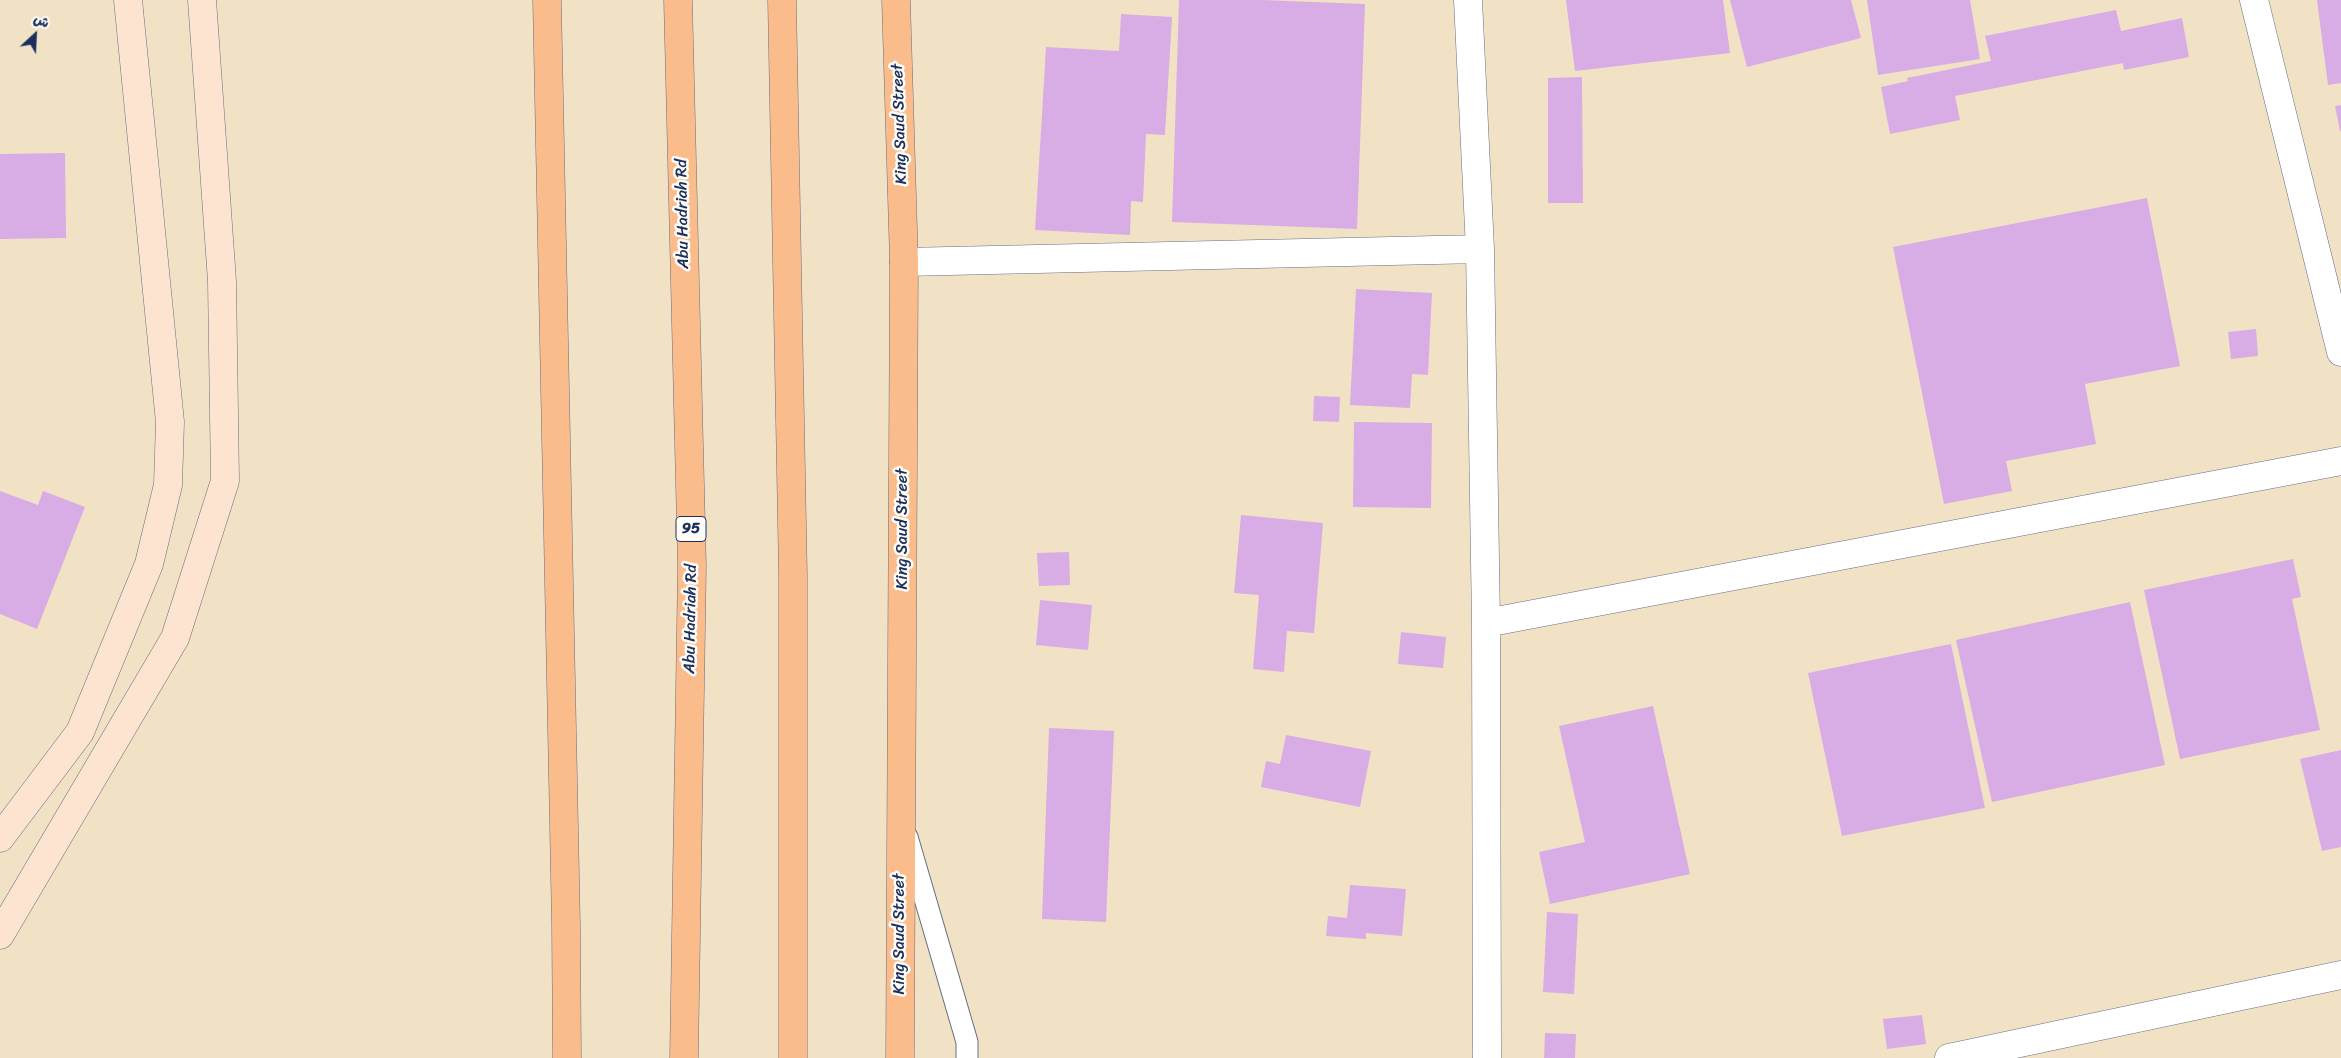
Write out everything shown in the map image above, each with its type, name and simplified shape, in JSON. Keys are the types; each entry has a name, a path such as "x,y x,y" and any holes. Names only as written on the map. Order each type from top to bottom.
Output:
{"main road":[{"path":"547,0 566,924 567,1058"},
{"name":"Abu Hadriah Rd","path":"678,0 692,566 684,1058"},
{"path":"782,0 792,576 793,1058"},
{"name":"King Saud Street","path":"896,0 904,262 900,1058"}],"street":[{"path":"0,838 80,732 149,564 168,485 170,422 128,0"},
{"path":"0,934 175,638 225,481 222,281 202,0"},
{"path":"1468,0 1480,249 1486,623 1488,1058"},
{"path":"2254,0 2341,352"},
{"path":"904,262 1480,249"},
{"path":"1486,623 2341,460"},
{"path":"1948,1058 2341,975"}],"lane":[{"path":"901,817 968,1042 967,1058"}],"building":[{"path":"1179,0 1262,0 1365,4 1357,229 1172,222"},
{"path":"1566,0 1723,0 1730,53 1575,71"},
{"path":"1730,0 1851,0 1861,38 1747,67"},
{"path":"1867,0 1970,0 1980,59 1878,75"},
{"path":"2317,0 2341,0 2341,83 2328,85"},
{"path":"2116,10 2121,31 2182,18 2189,57 2124,70 2123,63 1955,96 1960,120 1890,134 1881,87 1908,81 1907,78 1991,61 1985,36"},
{"path":"1121,14 1172,17 1165,135 1146,134 1143,202 1131,201 1130,235 1035,230 1046,47 1119,51"},
{"path":"1582,77 1583,203 1548,203 1548,78"},
{"path":"2341,105 2341,131 2340,131 2335,106"},
{"path":"65,153 66,238 0,239 0,154"},
{"path":"2147,198 2180,366 2085,384 2096,444 2006,461 2012,491 1944,504 1893,247"},
{"path":"1356,289 1432,293 1428,375 1412,374 1410,408 1350,405"},
{"path":"2256,329 2258,356 2231,359 2228,332"},
{"path":"1314,396 1340,397 1339,422 1313,421"},
{"path":"1354,422 1432,423 1431,508 1353,507"},
{"path":"0,491 38,505 43,491 85,507 37,629 0,614"},
{"path":"1241,515 1323,523 1314,633 1287,631 1284,672 1253,669 1259,595 1234,593"},
{"path":"1069,552 1070,585 1039,586 1037,553"},
{"path":"2293,559 2301,597 2292,599 2320,730 2180,759 2144,590"},
{"path":"1040,600 1092,605 1088,650 1036,645"},
{"path":"2130,602 2165,765 1992,802 1956,640"},
{"path":"1401,632 1446,637 1443,668 1398,664"},
{"path":"1951,644 1985,808 1842,836 1808,673"},
{"path":"1653,706 1690,874 1550,904 1539,852 1585,842 1559,726"},
{"path":"1049,728 1114,731 1106,922 1042,919"},
{"path":"1286,735 1371,751 1360,807 1261,787 1266,761 1280,764"},
{"path":"2341,750 2341,847 2322,851 2300,759"},
{"path":"1350,885 1406,889 1402,936 1366,933 1366,939 1326,936 1328,916 1347,918"},
{"path":"1547,912 1578,914 1574,994 1543,992"},
{"path":"1922,1015 1926,1044 1887,1049 1883,1019"},
{"path":"1545,1033 1576,1034 1575,1058 1544,1058"}]}
